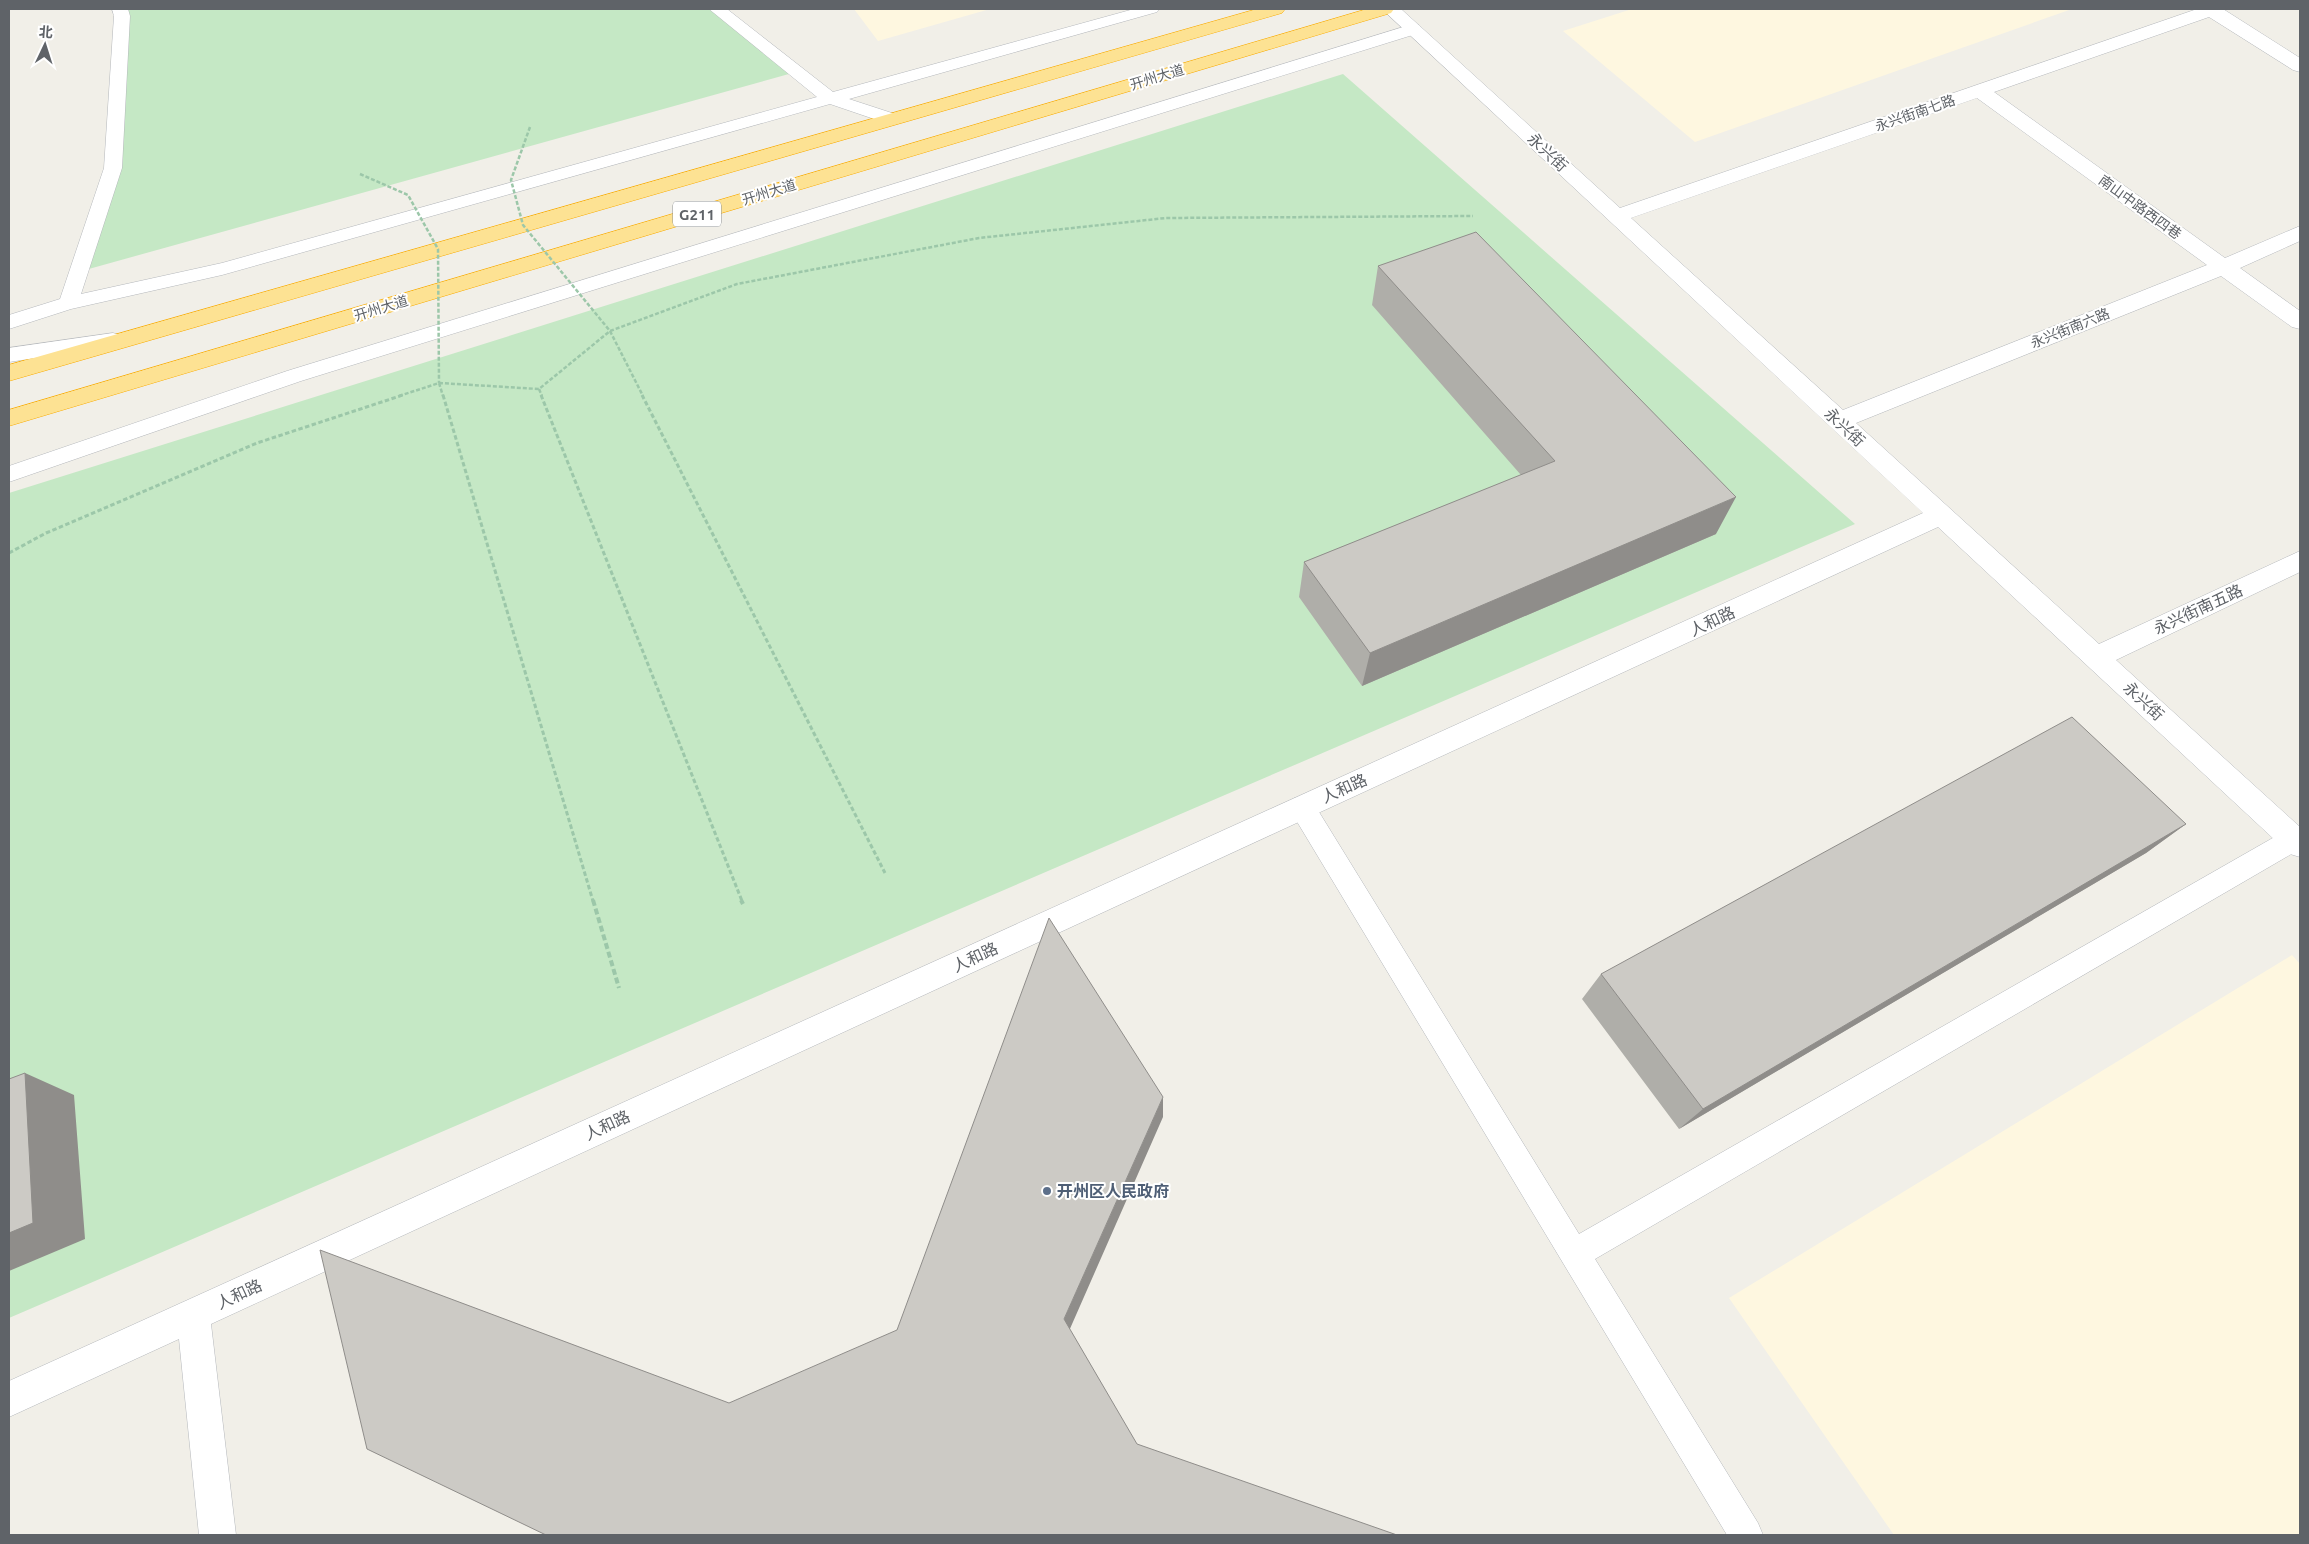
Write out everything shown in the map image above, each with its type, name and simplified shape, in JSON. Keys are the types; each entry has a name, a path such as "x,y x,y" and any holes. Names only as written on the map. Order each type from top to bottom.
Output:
{"highway":[{"name":"开州大道","path":"9,373 1276,9"},
{"name":"开州大道","path":"19,415 1385,9"}],"street":[{"name":"永兴街","path":"1391,9 2297,842"},
{"path":"2212,9 2300,66"},
{"name":"永兴街南七路","path":"1617,216 2212,9"},
{"name":"南山中路西四巷","path":"1979,90 2300,322"},
{"name":"永兴街南六路","path":"1839,421 2222,267 2300,233"},
{"name":"人和路","path":"9,1398 1942,515"},
{"name":"永兴街南五路","path":"2096,657 2300,561"},
{"path":"193,1314 218,1535"}],"lane":[{"path":"68,303 113,168 122,16 120,9"},
{"path":"716,9 831,99 892,119"},
{"path":"9,322 68,303 222,269 1151,9"},
{"path":"9,474 294,376 1413,29"},
{"path":"9,355 130,338"},
{"path":"9,422 19,415"},
{"path":"1302,807 1746,1535"},
{"path":"1574,1254 2297,842"}],"path":[{"path":"530,127 511,180 523,225 610,331 884,873"},
{"path":"360,174 408,195 438,250 439,383 619,988"},
{"path":"9,553 46,533 257,442 439,383 539,389 610,331 737,284 979,238 1166,218 1473,216"},
{"path":"539,389 743,904"}],"shaded area":[{"path":"854,9 990,9 878,41"},
{"path":"1632,9 2072,9 1695,142 1563,31"},
{"path":"2292,955 2300,964 2300,1535 1894,1535 1729,1298"}],"green space":[{"path":"120,9 717,9 796,72 78,272 113,168 122,16"},
{"path":"1343,74 1855,524 9,1318 9,493"}],"building":[{"path":"1476,232 1736,497 1370,653 1304,562 1555,461 1378,266"},
{"path":"2072,717 2186,824 1703,1109 1601,974"},
{"name":"开州区人民政府","path":"1049,918 1163,1097 1064,1319 1137,1444 1397,1535 546,1535 367,1449 320,1250 729,1403 897,1330"},
{"path":"25,1073 33,1223 9,1233 9,1079"}],"place":[{"name":"开州区人民政府","path":"1047,1191"}]}
